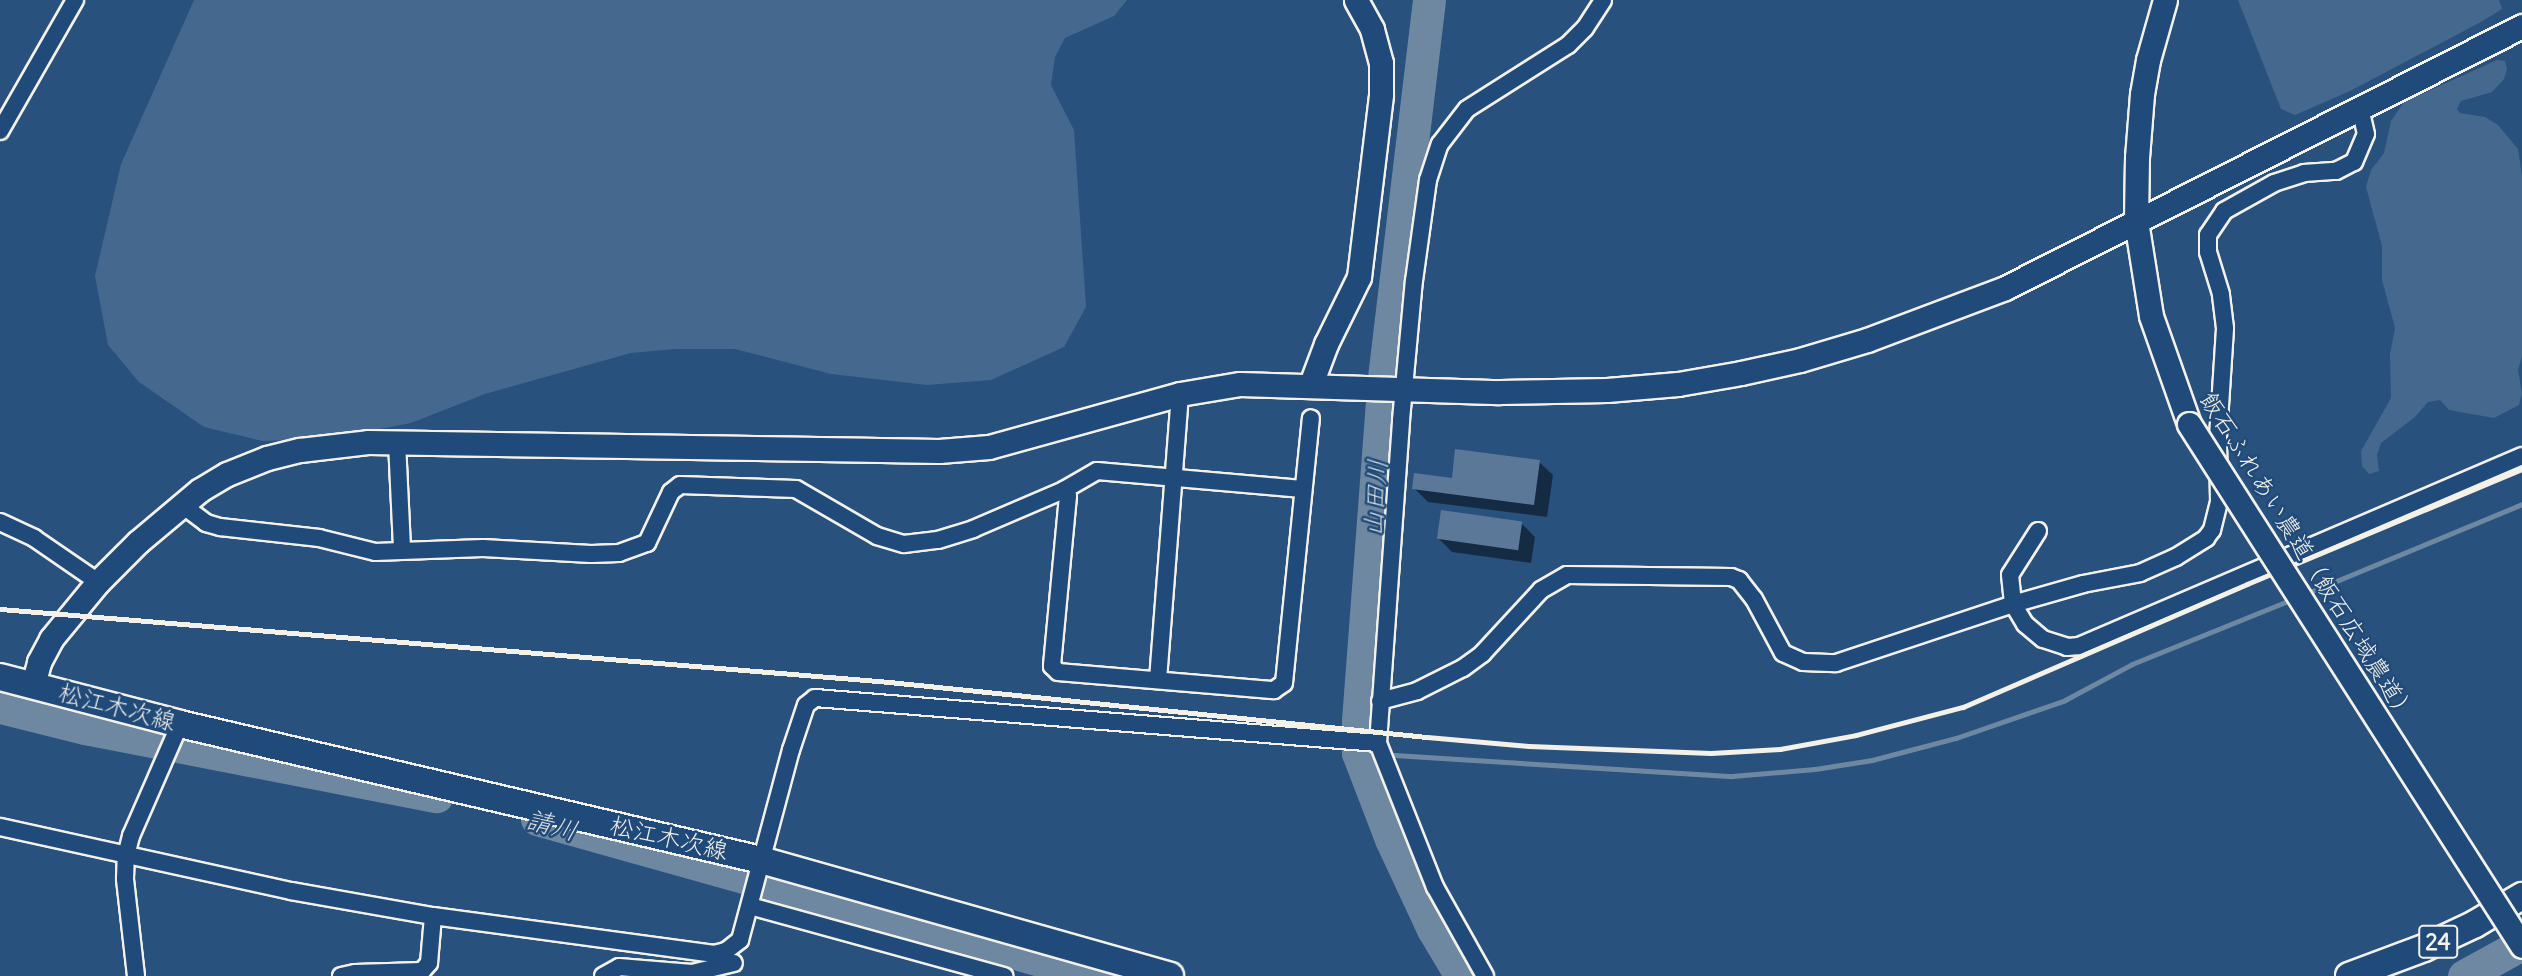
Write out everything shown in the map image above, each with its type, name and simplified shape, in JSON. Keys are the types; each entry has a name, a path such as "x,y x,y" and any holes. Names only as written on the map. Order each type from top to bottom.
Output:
{"main road":[{"name":"松江木次線","path":"0,677 177,731 761,860 1170,976"},
{"name":"24","path":"2348,976 2424,948 2475,924 2522,896"}],"street":[{"path":"0,131 75,0"},
{"path":"1311,384 1326,344 1359,277 1381,94 1381,63 1372,29 1356,0"},
{"path":"1485,976 1436,887 1372,743 1380,701 1390,388 1428,180 1440,144 1467,109 1568,45 1586,28 1603,0"},
{"name":"飯石ふれあい農道（飯石広域農道）","path":"2165,0 2148,60 2142,94 2136,221 2151,316 2189,424 2522,946"},
{"path":"33,685 39,662 51,639 98,582 181,504 228,474 267,458 331,446 397,442 939,451 989,447 1180,394 1240,384 1311,384 1500,392 1607,390 1678,384 1800,360 1867,340 2005,288 2522,26"},
{"path":"1380,701 1394,700 1417,691 1463,668 1482,654 1541,590 1567,575 1731,577 1739,580 1754,599 1783,653 1791,659 1836,663 2013,604 2151,569 2198,545 2212,530 2219,501 2218,437 2225,328 2223,302 2208,252 2208,234 2224,211 2274,183 2304,173 2336,171 2354,162 2360,154 2366,134 2360,108"},
{"path":"1158,680 1180,394"},
{"path":"1064,490 1068,496 1052,666 1058,672 1274,690 1284,683 1311,418"},
{"path":"397,442 402,550"},
{"path":"2038,531 2010,575 2013,604 2025,624 2043,639 2067,647 2079,646 2522,456"},
{"path":"181,504 197,518 220,527 319,538 375,552 483,548 591,554 635,549 653,536 671,492 680,485 796,489 877,536 904,544 919,544 973,530 1064,490 1097,471 1302,489"},
{"path":"0,522 34,538 98,582"},
{"path":"603,976 619,967 692,972 732,970 803,711 809,701 815,698 1372,743"},
{"path":"136,976 125,878 126,856 131,836 177,731"},
{"path":"0,827 291,891 433,916 702,954 726,951 740,940"},
{"path":"750,906 1005,976"},
{"path":"341,976 355,972 422,971 429,963 433,916"}],"shaded area":[{"path":"194,0 1127,0 1114,16 1065,38 1055,57 1051,85 1074,130 1086,307 1064,347 991,380 927,385 831,374 735,349 675,349 631,353 485,394 411,423 328,439 262,441 204,427 139,382 108,345 95,276 121,164"},
{"path":"2238,0 2499,0 2502,9 2350,91 2295,115 2281,109"},
{"path":"2497,60 2505,61 2507,69 2504,79 2492,92 2461,101 2457,109 2460,113 2485,117 2498,125 2518,149 2522,176 2522,356 2518,370 2522,393 2519,405 2494,418 2449,410 2440,400 2428,402 2415,417 2381,443 2377,455 2379,471 2369,474 2362,466 2361,451 2391,398 2390,354 2395,328 2382,280 2382,246 2366,187 2371,170 2384,153 2391,121 2404,102"},
{"path":"0,696 46,708 40,730 0,718"}],"building":[{"path":"1455,449 1540,460 1534,505 1412,489 1414,473 1452,478"},
{"path":"1441,510 1522,521 1518,550 1437,539"}],"waterway":[{"name":"山田川","path":"1429,0 1383,388 1358,721 1358,753 1391,839 1433,929 1461,976"},
{"path":"2305,594 2522,504"},
{"path":"1394,755 1732,776 1815,769 1872,760 1956,738 2065,700 2132,664 2293,599"},
{"name":"請川","path":"0,707 85,728 436,796"},
{"path":"1358,753 1368,754"},
{"name":"請川","path":"537,819 1097,976"},
{"name":"請川","path":"2464,976 2522,944"}],"railway":[{"path":"0,609 889,682 1529,746 1711,753 1780,749 1856,735 1963,707 2522,469"}]}
